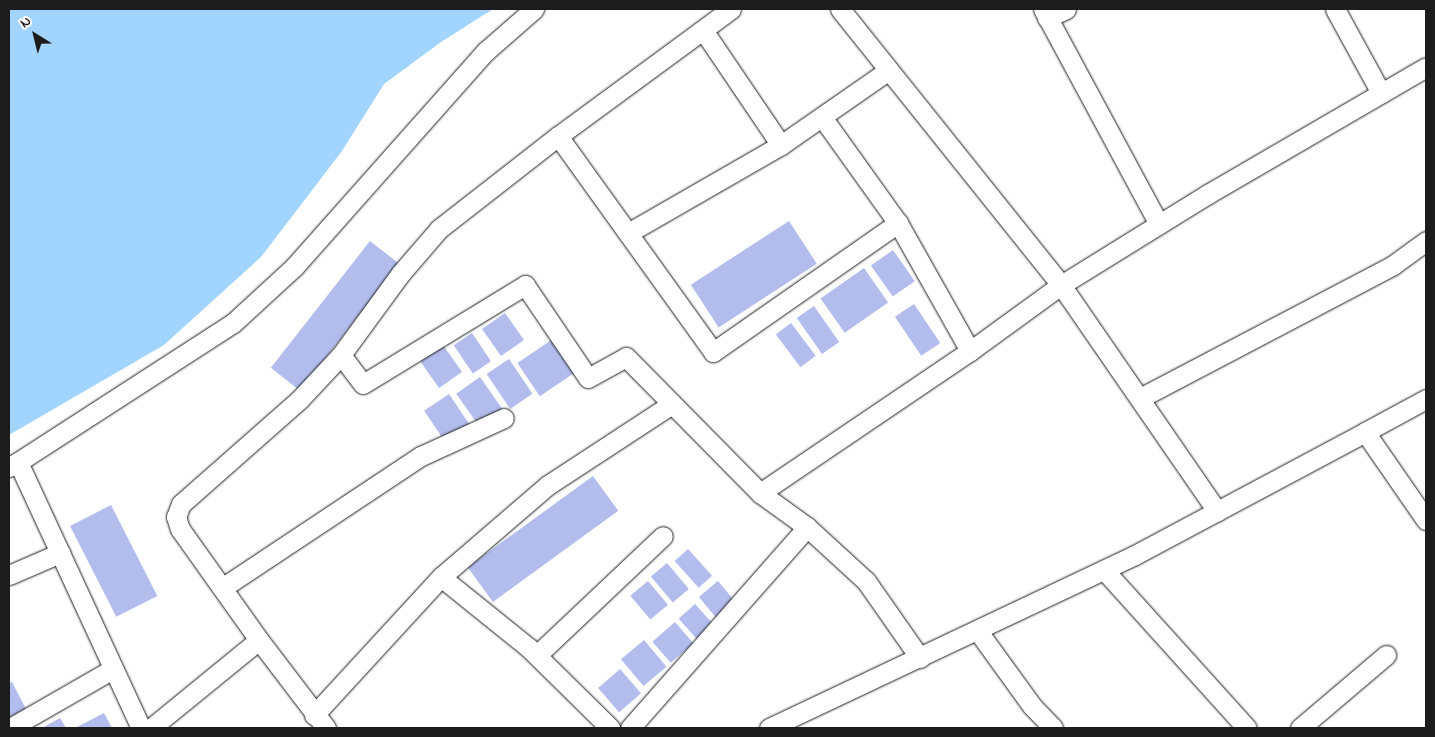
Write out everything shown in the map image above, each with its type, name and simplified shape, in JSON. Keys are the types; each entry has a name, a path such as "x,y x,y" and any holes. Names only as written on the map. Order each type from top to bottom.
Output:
{"street":[{"path":"141,728 60,554 13,465 233,323 294,267 486,51 534,9"},
{"path":"672,404 548,485 441,577 320,722 180,529 176,517 181,504 299,400 341,355 402,273 439,229 558,136 732,9"},
{"path":"840,9 1061,285 1218,511"},
{"path":"1066,9 1045,13 1159,224"},
{"path":"1335,9 1381,93"},
{"path":"703,30 781,145"},
{"path":"760,493 970,351 1061,285 1159,224 1426,67"},
{"path":"628,233 781,145 889,70"},
{"path":"822,117 898,224 970,351"},
{"path":"558,136 713,352 898,224"},
{"path":"1140,398 1393,265 1426,241"},
{"path":"341,355 363,384 525,285 588,378 626,357 760,493 807,527 866,581 920,658"},
{"path":"769,728 799,722 920,658 1104,570 1426,399"},
{"path":"222,588 421,456 504,418"},
{"path":"1365,432 1426,520"},
{"path":"630,728 807,527"},
{"path":"537,655 663,536"},
{"path":"9,575 60,554"},
{"path":"1104,570 1247,728"},
{"path":"441,577 537,655 610,728"},
{"path":"977,630 1032,706 1053,728"},
{"path":"151,728 259,640"},
{"path":"1300,728 1386,655"},
{"path":"10,728 113,669"}],"water":[{"path":"9,9 493,9 441,42 384,84 342,151 261,257 164,345 9,435"}],"building":[{"path":"789,221 817,264 719,327 691,285"},
{"path":"370,241 399,264 300,391 271,368"},
{"path":"893,250 915,281 893,297 871,265"},
{"path":"864,268 888,302 845,333 821,298"},
{"path":"914,304 940,343 921,356 895,317"},
{"path":"814,306 839,342 822,354 797,318"},
{"path":"505,313 524,340 501,356 482,329"},
{"path":"791,323 816,356 801,367 776,334"},
{"path":"472,333 491,361 473,373 454,345"},
{"path":"553,339 575,372 540,396 517,363"},
{"path":"443,345 462,372 439,388 420,361"},
{"path":"509,359 532,394 510,409 487,374"},
{"path":"480,377 502,409 479,426 456,394"},
{"path":"449,394 470,425 445,441 424,411"},
{"path":"593,476 618,511 493,602 468,567"},
{"path":"111,505 157,596 116,617 70,526"},
{"path":"688,549 712,576 699,588 675,561"},
{"path":"667,563 689,589 673,603 651,576"},
{"path":"648,581 668,605 650,620 630,596"},
{"path":"718,581 735,601 716,617 699,597"},
{"path":"695,604 714,625 697,640 679,619"},
{"path":"675,622 693,643 671,663 652,642"},
{"path":"644,640 666,667 644,686 621,659"},
{"path":"620,669 641,693 619,712 598,688"},
{"path":"12,682 27,711 9,720 9,683"},
{"path":"104,713 112,728 75,728"},
{"path":"60,718 66,728 42,728"}]}
